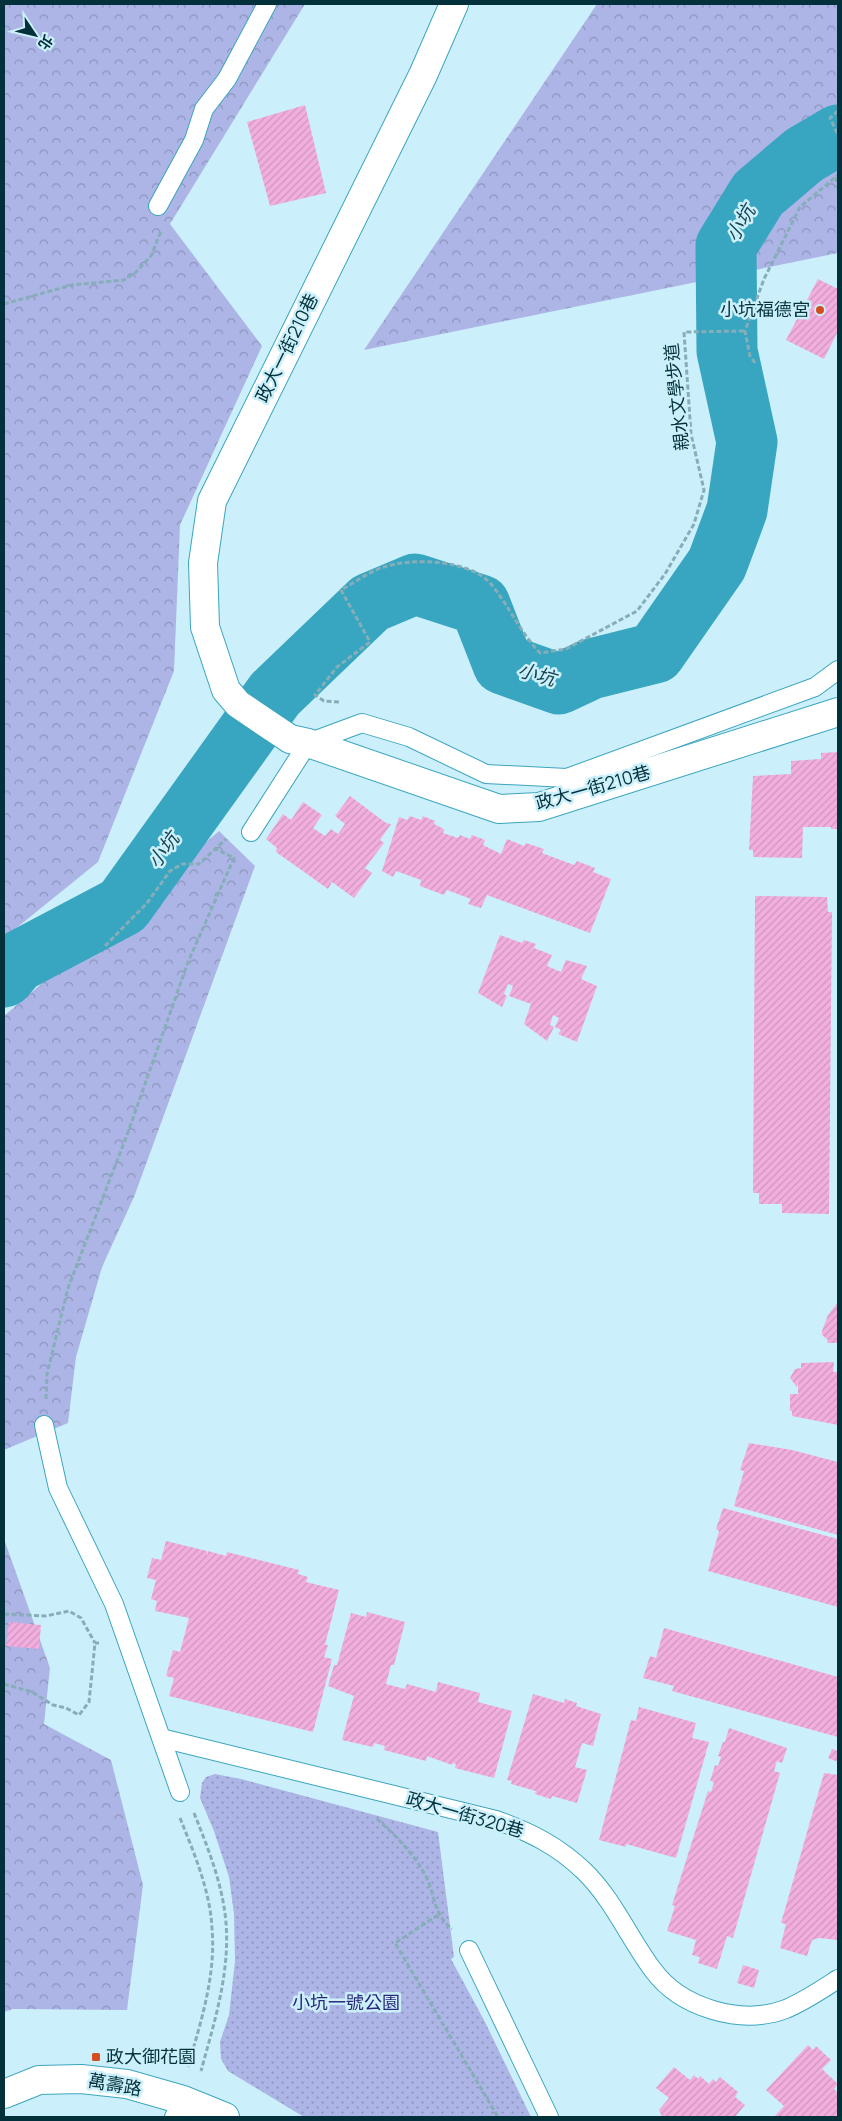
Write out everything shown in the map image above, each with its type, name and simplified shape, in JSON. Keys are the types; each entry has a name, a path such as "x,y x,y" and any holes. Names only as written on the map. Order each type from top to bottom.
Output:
{"street":[{"name":"政大一街210巷","path":"454,4 423,75 212,501 203,563 205,626 226,690 238,704 299,741 499,810 540,807 838,712"},
{"name":"萬壽路","path":"4,2094 39,2080 82,2079 127,2084 178,2109 225,2117"}],"lane":[{"path":"158,206 194,140 204,109 227,79 267,4"},
{"path":"251,832 299,741 362,723 409,737 486,774 568,778 815,687 838,670"},
{"path":"44,1425 58,1488 114,1604 180,1792"},
{"name":"政大一街320巷","path":"161,1738 496,1820 530,1832 559,1849 585,1872 608,1901 654,1972 683,1998 712,2011 744,2015 784,2009 814,1995 838,1979"},
{"path":"469,1950 549,2117"}],"path":[{"path":"838,111 830,118 838,135"},
{"path":"837,176 838,190"},
{"path":"755,363 750,356 746,331 764,279 800,207 837,176"},
{"path":"4,304 72,285 124,280 135,273 151,256 162,228 158,206"},
{"name":"親水文學步道","path":"362,723 356,702 324,701 315,695 337,667 370,642 341,590 382,568 431,561 463,567 490,583 526,639 540,653 566,649 637,611 665,574 694,524 704,490 691,434 684,332 746,331"},
{"path":"105,946 147,903 170,871 182,864 199,864 214,848 230,836 251,832"},
{"path":"44,1425 47,1374 68,1288 127,1135 188,962 234,858 214,848"},
{"path":"4,1614 46,1616 69,1611 81,1618 95,1643 89,1702 79,1715 66,1708 53,1706 32,1692 4,1684"},
{"path":"95,1643 128,1643"},
{"path":"188,2067 206,2004 212,1966 212,1928 207,1893 175,1803 180,1792 188,1799 210,1854 220,1889 226,1923 226,1961 220,2002 201,2071"},
{"path":"382,1819 374,1816 388,1829 424,1872 438,1915 395,1943 498,2117"}],"green space":[{"path":"4,4 305,4 170,224 262,346 180,525 174,671 98,862 4,938"},
{"path":"597,4 838,4 838,253 364,350"},
{"path":"219,831 255,866 134,1197 102,1267 76,1357 68,1423 4,1450 4,1016"},
{"path":"4,1539 50,1668 44,1724 111,1760 143,1885 127,2010 13,2009 4,2012"},
{"name":"小坑一號公園","path":"215,1774 241,1779 438,1832 454,1957 451,1959 485,2022 531,2117 304,2117 228,2071 221,2059 220,2042 229,2015 235,1961 234,1914 229,1877 214,1831 200,1798 202,1783 206,1777"}],"building":[{"path":"305,105 326,193 270,206 247,122"},
{"name":"小坑福德宮","path":"818,279 838,289 838,331 824,359 786,340"},
{"path":"838,752 838,829 831,829 831,827 803,827 802,858 753,857 753,850 749,850 753,776 791,774 791,761 821,759 821,753"},
{"path":"350,796 386,823 391,824 380,840 384,843 365,868 372,873 354,898 332,882 328,889 276,852 277,848 266,839 283,814 291,820 303,802 322,815 313,828 325,836 331,829 338,834 345,824 335,816"},
{"path":"410,816 421,820 423,816 435,821 434,824 444,829 443,833 458,838 460,835 470,839 472,835 485,840 483,845 501,854 507,839 524,846 526,843 544,849 542,853 574,865 577,861 595,868 593,872 611,879 590,933 487,895 481,908 468,904 471,899 447,890 444,895 420,886 421,880 396,871 393,877 382,871 399,817 407,820"},
{"path":"755,896 827,897 828,912 832,912 829,1214 782,1213 782,1204 759,1204 759,1193 753,1193"},
{"path":"500,935 522,943 524,940 536,944 534,948 552,955 547,966 561,972 566,960 587,966 581,979 597,986 577,1042 558,1034 561,1030 555,1027 559,1018 553,1015 550,1025 554,1027 547,1041 524,1024 531,1004 509,996 513,986 508,984 504,994 507,996 502,1007 478,993"},
{"path":"838,1302 838,1343 827,1343 828,1340 822,1335 822,1331 828,1315"},
{"path":"834,1362 833,1372 838,1372 838,1425 792,1416 792,1411 790,1411 790,1394 798,1394 798,1379 797,1387 790,1378 795,1369 801,1368 801,1363"},
{"path":"749,1443 792,1450 838,1462 838,1535 734,1506 744,1471 740,1470"},
{"path":"723,1508 838,1539 838,1607 708,1571 719,1531 716,1529"},
{"path":"166,1541 207,1551 207,1556 208,1551 226,1556 227,1552 299,1570 298,1574 308,1577 306,1582 339,1590 325,1645 328,1645 324,1657 332,1659 313,1732 169,1696 174,1678 166,1676 173,1650 180,1652 189,1618 155,1611 157,1601 151,1599 156,1580 147,1578 152,1558 161,1560"},
{"path":"367,1612 405,1622 394,1665 391,1665 386,1684 405,1689 407,1684 436,1692 438,1682 480,1693 478,1702 512,1711 494,1778 455,1768 456,1764 453,1763 452,1765 427,1756 426,1761 384,1750 385,1746 374,1743 373,1747 342,1740 354,1696 328,1686 334,1665 337,1665 351,1613 366,1617"},
{"path":"9,1622 41,1625 39,1649 6,1646"},
{"path":"664,1628 838,1677 838,1737 672,1691 674,1686 643,1678 650,1656 656,1658"},
{"path":"533,1694 564,1703 565,1699 577,1703 576,1706 601,1714 593,1746 582,1743 575,1767 587,1770 577,1803 552,1796 551,1799 535,1794 536,1791 511,1784 512,1781 507,1780"},
{"path":"639,1707 696,1723 692,1738 709,1742 676,1858 626,1844 626,1847 599,1840 631,1720 636,1721"},
{"path":"729,1728 787,1748 782,1763 777,1761 774,1771 780,1773 733,1938 727,1936 717,1969 698,1963 700,1957 692,1955 696,1940 667,1931 675,1906 672,1905 708,1791 711,1792 714,1782 710,1781 715,1765 718,1766 721,1757 718,1756"},
{"path":"832,1749 838,1751 838,1762 828,1758"},
{"path":"824,1773 838,1775 838,1940 819,1938 812,1940 807,1956 780,1948 786,1924 781,1923"},
{"path":"743,1965 759,1970 754,1988 737,1983"},
{"path":"808,2045 813,2050 816,2046 831,2060 822,2069 838,2084 834,2089 838,2093 838,2117 774,2117 784,2106 766,2090"},
{"path":"674,2067 690,2080 694,2075 698,2079 700,2076 709,2084 713,2079 716,2082 720,2077 738,2092 735,2097 745,2105 735,2117 662,2117 659,2110 669,2098 656,2088"}],"waterway":[{"name":"小坑","path":"4,977 17,962 123,906 275,694 370,603 415,584 480,605 503,664 559,684 591,669 655,653 717,564 737,510 747,442 727,351 726,246 758,194 804,155 838,135"}],"place":[{"name":"小坑福德宮","path":"820,310"},
{"name":"政大御花園","path":"96,2057"}]}
